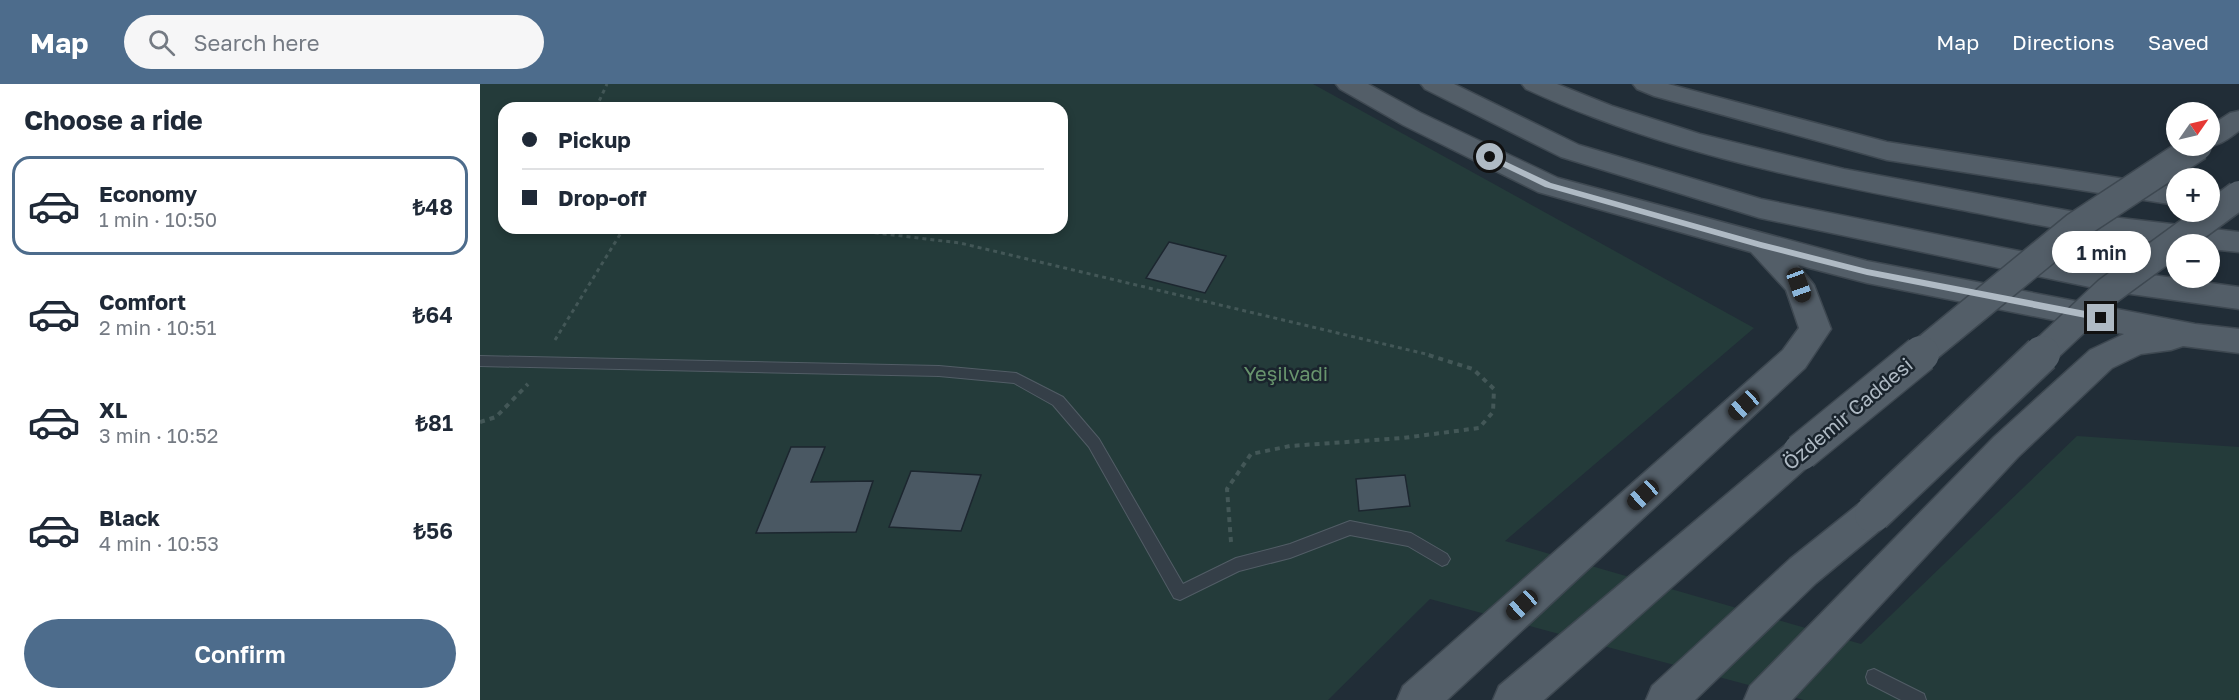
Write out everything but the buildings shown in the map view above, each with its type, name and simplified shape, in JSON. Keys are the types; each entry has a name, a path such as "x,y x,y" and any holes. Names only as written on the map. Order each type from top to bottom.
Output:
{"main road":[{"path":"1434,84 1570,151 1760,208 2109,280 2239,298"},
{"path":"1535,84 1604,112 1694,141 1844,178 2086,224 2239,242"},
{"path":"1646,84 1663,91 1887,151 2166,194"},
{"path":"1360,88 1548,185 1761,245 1867,272 2195,336 2239,341"},
{"path":"2220,131 2238,119"},
{"name":"Özdemir Caddesi","path":"1513,700 1801,452 2075,227 2183,156"},
{"path":"1666,700 1803,571 1873,514 2108,291 2239,195"},
{"path":"2220,203 2239,206"},
{"path":"1417,700 1794,359 1815,329 1799,285 1761,245"},
{"path":"1764,700 2006,447 2101,359 2136,342 2195,336"}],"lane":[{"path":"480,361 939,371 1016,378 1058,401 1094,443 1180,593 1236,565 1290,551 1350,528 1411,540 1442,559"},
{"path":"1874,677 1918,700"}],"path":[{"path":"599,102 607,84"},
{"path":"480,422 496,417 528,384 620,234"},
{"path":"885,234 960,243 1419,352 1473,369 1494,389 1492,412 1479,428 1403,438 1290,446 1251,454 1227,489 1231,548 1236,565"}],"green space":[{"name":"Yeşilvadi","path":"480,84 1313,84 1754,328 1505,541 1861,644 2077,436 2239,447 2239,700 1804,700 1430,599 1328,700 480,700"}],"route":[{"path":"1490,157 1548,185 1761,245 1867,272 2101,318"}]}
